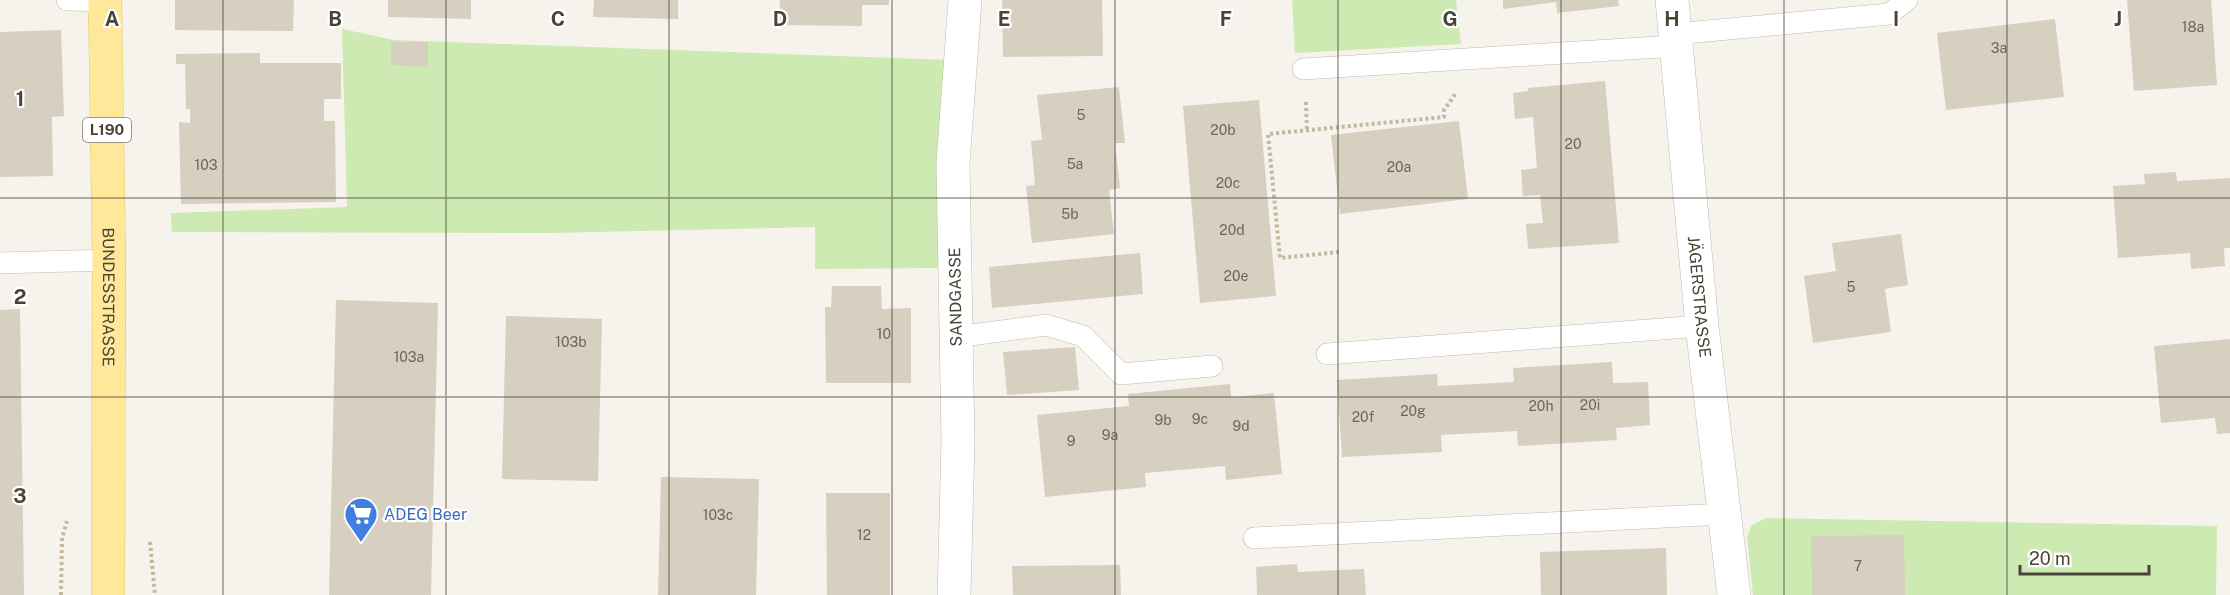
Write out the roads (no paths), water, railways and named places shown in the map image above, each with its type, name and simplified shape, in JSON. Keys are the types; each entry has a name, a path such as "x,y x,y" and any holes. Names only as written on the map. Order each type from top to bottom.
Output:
{"main road":[{"name":"BUNDESSTRASSE","path":"105,1 109,260 108,595"}],"street":[{"name":"SANDGASSE","path":"954,595 958,441 953,164 965,0"},
{"name":"JÄGERSTRASSE","path":"1672,0 1702,326 1734,595"}],"lane":[{"path":"67,0 105,1"},
{"path":"1303,69 1676,40 1889,14 1907,0"},
{"path":"0,263 109,260"},
{"path":"956,337 1046,325 1083,336 1121,374 1212,366"},
{"path":"1327,354 1702,326"},
{"path":"1254,538 1723,514"}],"place":[{"name":"ADEG Beer","path":"361,543"}]}
